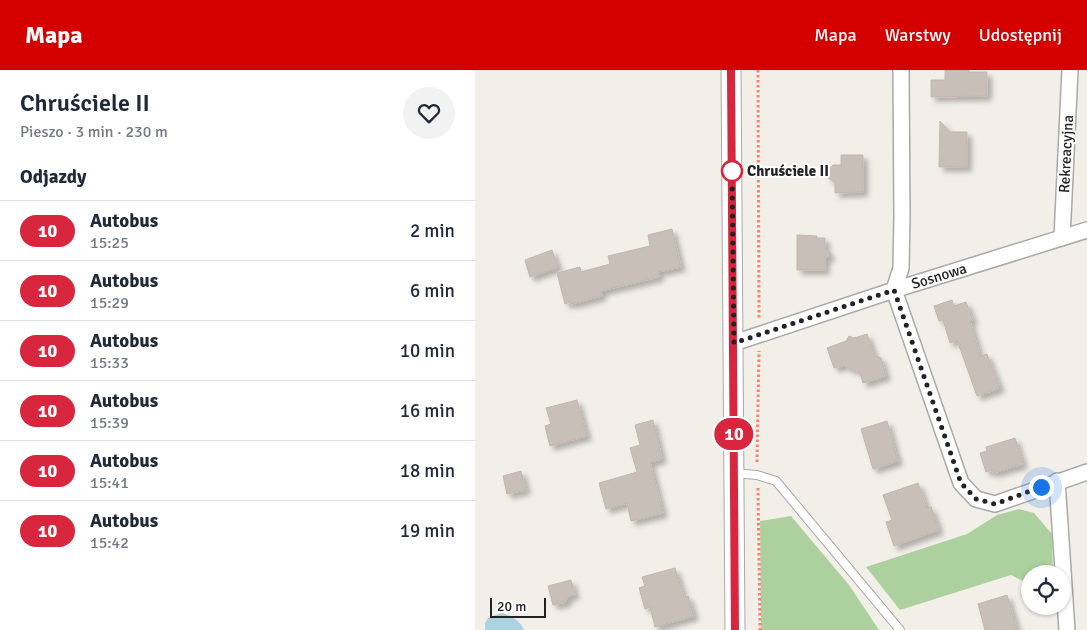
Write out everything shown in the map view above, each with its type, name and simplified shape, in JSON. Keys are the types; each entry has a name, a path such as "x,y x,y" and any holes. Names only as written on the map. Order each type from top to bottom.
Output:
{"street":[{"path":"731,70 735,630"},
{"path":"901,70 901,268 894,290 961,483 976,499 995,504 1087,472"},
{"name":"Rekreacyjna","path":"1062,238 1070,70"},
{"name":"Sosnowa","path":"734,343 894,290 1087,230"},
{"path":"1057,481 1067,630"}],"lane":[{"path":"734,473 757,475 776,481 900,630"}],"green space":[{"path":"1019,509 1034,513 1052,534 1053,565 1021,565 1021,580 1011,575 900,610 866,567 967,534 997,515"},
{"path":"791,516 849,585 879,630 761,630 760,521"}],"water":[{"path":"502,613 518,621 524,630 485,630 485,623 488,618"}],"building":[{"path":"945,70 987,72 987,96 931,97 931,80 945,80"},
{"path":"940,121 950,132 967,132 967,167 939,167"},
{"path":"841,155 863,155 863,192 835,193 835,182 828,178 828,170 833,165 841,165"},
{"path":"672,229 681,267 658,272 659,277 601,291 602,296 565,304 557,273 580,267 581,272 610,264 608,256 650,246 648,235"},
{"path":"797,235 825,238 825,248 831,254 825,260 825,270 797,270"},
{"path":"552,250 558,267 530,277 525,260"},
{"path":"952,300 954,306 966,302 973,320 970,321 980,356 987,354 1000,388 977,396 957,340 950,343 943,320 939,321 934,306"},
{"path":"867,334 874,355 881,358 886,376 863,383 860,372 845,365 834,368 827,348 846,341 849,336 854,338"},
{"path":"577,400 587,436 550,446 545,426 551,424 546,408"},
{"path":"653,420 662,459 650,462 663,513 631,521 627,503 606,509 599,483 637,472 630,448 640,445 635,425"},
{"path":"887,421 898,461 873,469 861,429"},
{"path":"1015,438 1023,464 993,473 993,470 986,472 980,453 987,451 986,447"},
{"path":"521,471 526,490 507,494 503,476"},
{"path":"918,483 927,508 931,507 939,530 894,546 886,522 892,520 883,495"},
{"path":"675,568 684,597 688,596 694,616 655,627 650,607 645,609 639,588 645,586 642,577"},
{"path":"571,580 575,595 568,596 566,602 553,605 548,586"},
{"path":"1007,595 1017,630 985,630 978,604"}],"bus line":[{"name":"10","path":"731,70 735,630"}],"place":[{"name":"Chruściele II","path":"732,171"}],"route":[{"path":"732,171 734,343 894,290 961,483 976,499 995,504 1041,487"}]}
